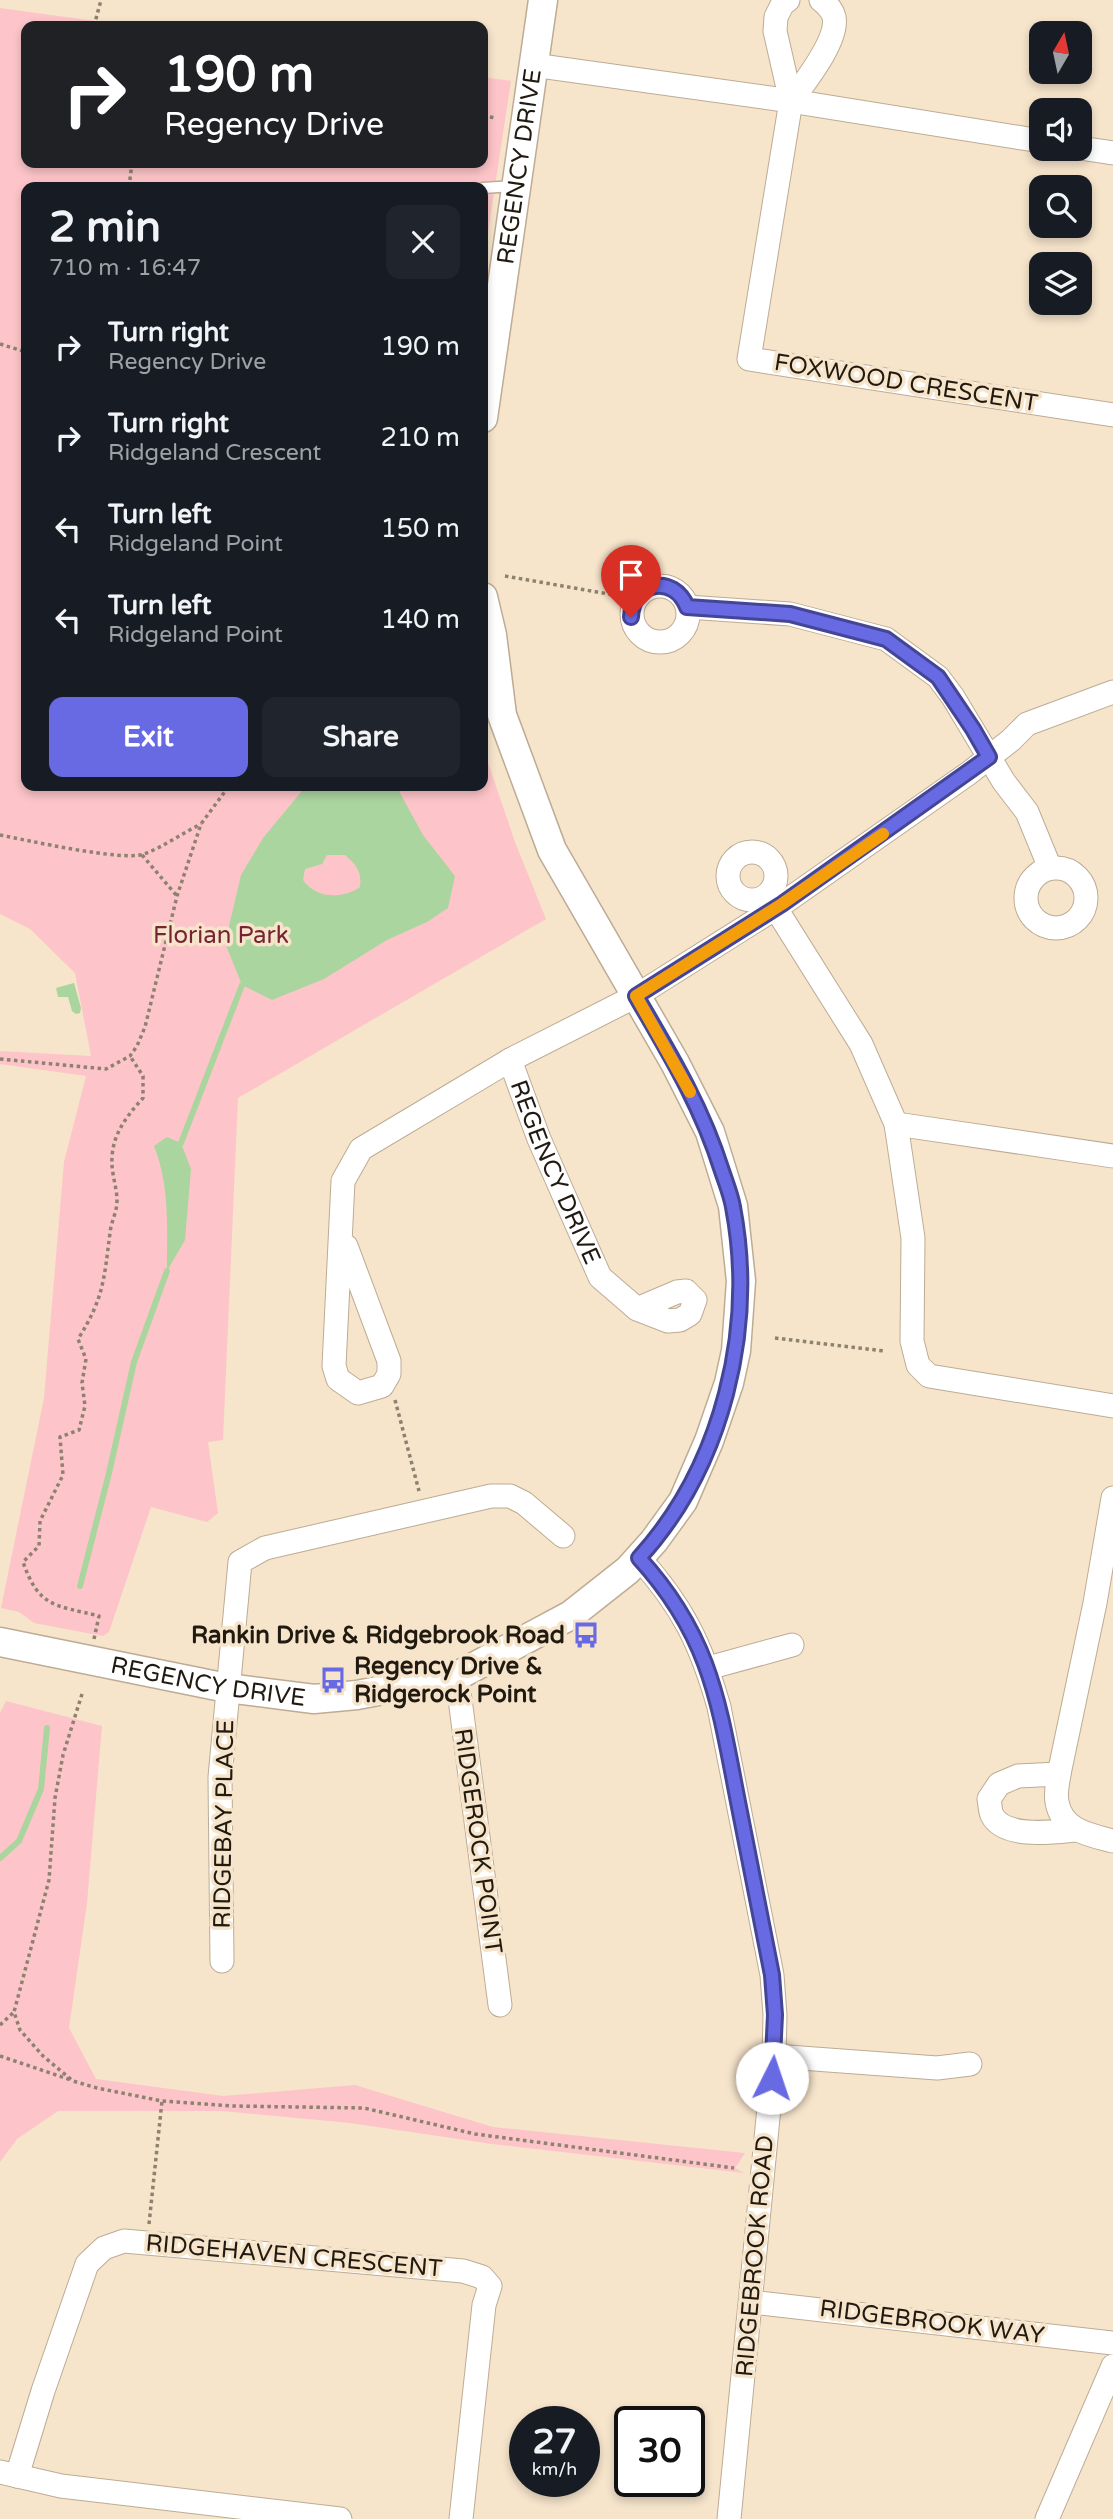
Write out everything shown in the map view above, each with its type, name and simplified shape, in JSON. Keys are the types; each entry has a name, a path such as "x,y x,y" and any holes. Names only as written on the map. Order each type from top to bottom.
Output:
{"street":[{"name":"REGENCY DRIVE","path":"488,383 543,0"},
{"path":"788,0 776,17 775,31 791,101"},
{"path":"791,101 833,34 835,20 831,9 821,0"},
{"path":"533,65 791,101 1029,139"},
{"name":"FOXWOOD CRESCENT","path":"791,101 749,359 1113,415"},
{"path":"1092,150 1113,153"},
{"path":"687,607 790,614 886,639 938,677 1027,812 1050,868"},
{"name":"REGENCY DRIVE","path":"0,1642 227,1688 314,1699 357,1695 457,1676 571,1615 628,1570 654,1541 683,1501 709,1441 729,1382 736,1351 741,1281 733,1206 710,1132 675,1063 552,850 502,715 488,618"},
{"path":"341,1242 345,1246 389,1361 388,1374 382,1386 358,1393 338,1379 334,1366 343,1181 360,1149 510,1060 636,996 989,757 1027,724 1113,692"},
{"path":"772,902 861,1044 896,1124 914,1238 912,1341 918,1365 929,1376 1113,1406"},
{"name":"REGENCY DRIVE","path":"510,1060 539,1139 600,1277 637,1309"},
{"path":"896,1124 1113,1156"},
{"path":"425,1511 491,1496 510,1496 524,1503 562,1536"},
{"path":"1075,1830 1062,1814 1057,1802 1059,1774 1093,1615 1113,1498"},
{"name":"RIDGEBAY PLACE","path":"222,1961 220,1777 240,1562 265,1548 425,1511"},
{"name":"RIDGEBROOK ROAD","path":"639,1558 665,1586 684,1614 708,1668 719,1706 772,1975 774,2056 729,2519"},
{"path":"708,1668 792,1645"},
{"name":"RIDGEROCK POINT","path":"457,1676 500,2005"},
{"path":"1059,1774 1018,1776 999,1784 989,1799 992,1815 1002,1825 1019,1831 1037,1833 1075,1830 1113,1841"},
{"path":"774,2056 937,2068 970,2064"},
{"name":"RIDGEHAVEN CRESCENT","path":"340,2519 61,2486 8,2474 43,2391 87,2264 104,2248 124,2241 463,2271 482,2277 490,2286 484,2305 461,2519"},
{"name":"RIDGEBROOK WAY","path":"751,2302 1113,2343"},
{"path":"1046,2519 1113,2366"}],"lane":[{"path":"488,188 516,186"}],"path":[{"path":"95,21 101,0"},
{"path":"488,117 496,118"},
{"path":"0,344 21,350"},
{"path":"505,576 620,596"},
{"path":"0,1059 106,1069 130,1056 145,1027 177,896 201,824 225,791"},
{"path":"0,835 129,856 142,855 201,824"},
{"path":"142,855 177,896"},
{"path":"93,1644 99,1616 52,1605 32,1587 23,1562 39,1546 40,1521 63,1475 60,1437 79,1430 85,1406 82,1382 86,1359 78,1339 92,1316 102,1290 110,1230 117,1203 112,1159 116,1135 126,1116 144,1098 143,1076 130,1056"},
{"path":"775,1338 884,1352"},
{"path":"388,1374 425,1511"},
{"path":"0,2025 14,2012 49,1880 55,1798 61,1765 82,1694"},
{"path":"14,2012 20,2030 43,2056 73,2081"},
{"path":"0,2056 97,2088 162,2101 233,2106 364,2108 475,2134 734,2168"},
{"path":"148,2230 162,2101"}],"green space":[{"name":"Florian Park","path":"0,8 95,21 21,21 21,168 488,168 488,78 511,81 488,232 488,182 21,182 21,791 488,791 488,763 515,842 546,919 238,1098 223,1440 208,1442 218,1513 207,1522 151,1507 109,1632 103,1636 34,1623 19,1612 1,1608 44,1398 64,1162 86,1076 0,1064 0,1051 91,1056 75,973 30,929 0,914"},
{"path":"6,1701 102,1726 87,1903 69,2028 96,2079 223,2096 355,2085 493,2127 745,2153 735,2168 744,2173 492,2144 350,2123 222,2111 58,2111 17,2139 0,2162 0,1713"}],"shaded area":[{"path":"302,791 400,791 423,835 455,876 448,908 427,922 387,940 324,979 272,1000 242,985 225,943 241,875 263,838","holes":["327,855 345,855 360,877 360,887 346,894 322,894 303,880 305,869 322,864"]},
{"path":"74,983 81,1008 80,1013 76,1014 72,1011 68,997 58,997 56,988"},
{"path":"167,1137 181,1143 191,1169 185,1240 167,1271 165,1192 154,1146"}],"waterway":[{"path":"181,1143 242,985"},
{"path":"80,1586 134,1362 167,1271"},
{"path":"0,1858 19,1841 41,1789 47,1728"}],"slow traffic":[{"path":"690,1092 636,996 782,904 883,834"}],"place":[{"name":"Rankin Drive & Ridgebrook Road","path":"586,1635"},
{"name":"Regency Drive & Ridgerock Point","path":"333,1680"}],"route":[{"path":"631,617 635,599 650,587 659,585 677,591 684,598 687,607 790,614 886,639 938,677 989,757 782,904 636,996 675,1063 710,1132 733,1206 741,1281 736,1351 729,1382 709,1441 683,1501 639,1558 665,1586 684,1614 708,1668 719,1706 772,1975 775,2015 772,2078"}]}
